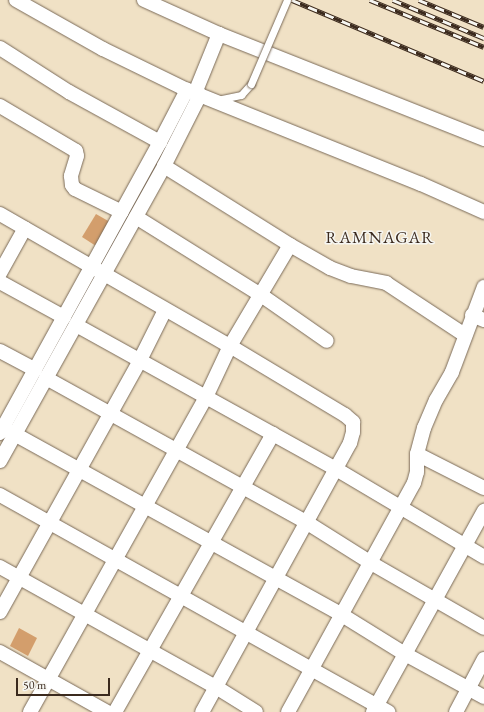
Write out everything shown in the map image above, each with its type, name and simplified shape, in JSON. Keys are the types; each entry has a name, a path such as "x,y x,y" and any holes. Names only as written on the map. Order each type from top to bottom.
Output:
{"street":[{"path":"16,0 103,49 194,93 421,184 484,212"},
{"path":"144,0 219,34 484,139"},
{"path":"70,321 104,274 164,166 219,34"},
{"path":"0,48 69,92 160,142"},
{"path":"0,461 5,430 41,374 70,321 92,266 160,142 194,93"},
{"path":"0,106 76,150 77,156 71,176 72,185 75,189 122,212"},
{"path":"164,166 290,245 346,274 386,283 465,335"},
{"path":"0,214 230,346 346,415 352,422 353,432 350,443 202,712"},
{"path":"136,217 261,295 327,341"},
{"path":"0,273 25,228"},
{"path":"30,712 206,396 230,346 290,245"},
{"path":"0,282 336,468 484,557"},
{"path":"288,712 414,483 417,472 417,454 430,414 452,372 465,335 478,318 484,287"},
{"path":"0,612 140,360 165,310"},
{"path":"0,351 110,414 306,522 371,563 484,628"},
{"path":"5,430 276,578 342,615 406,654 484,697"},
{"path":"115,712 273,434"},
{"path":"417,454 484,488"},
{"path":"0,495 312,669 379,710 435,599 484,511"},
{"path":"0,567 216,687 256,712"},
{"path":"0,652 107,712"},
{"path":"456,712 484,659"}],"lane":[{"path":"213,100 234,97 241,94 252,84 287,0"}],"building":[{"path":"96,214 110,222 96,246 82,237"},
{"path":"19,628 37,638 28,656 10,646"}],"railway":[{"path":"292,0 484,81"},
{"path":"370,0 484,47"},
{"path":"393,0 484,38"},
{"path":"419,0 484,27"}],"district":[{"name":"RAMNAGAR","path":"380,238"}]}
